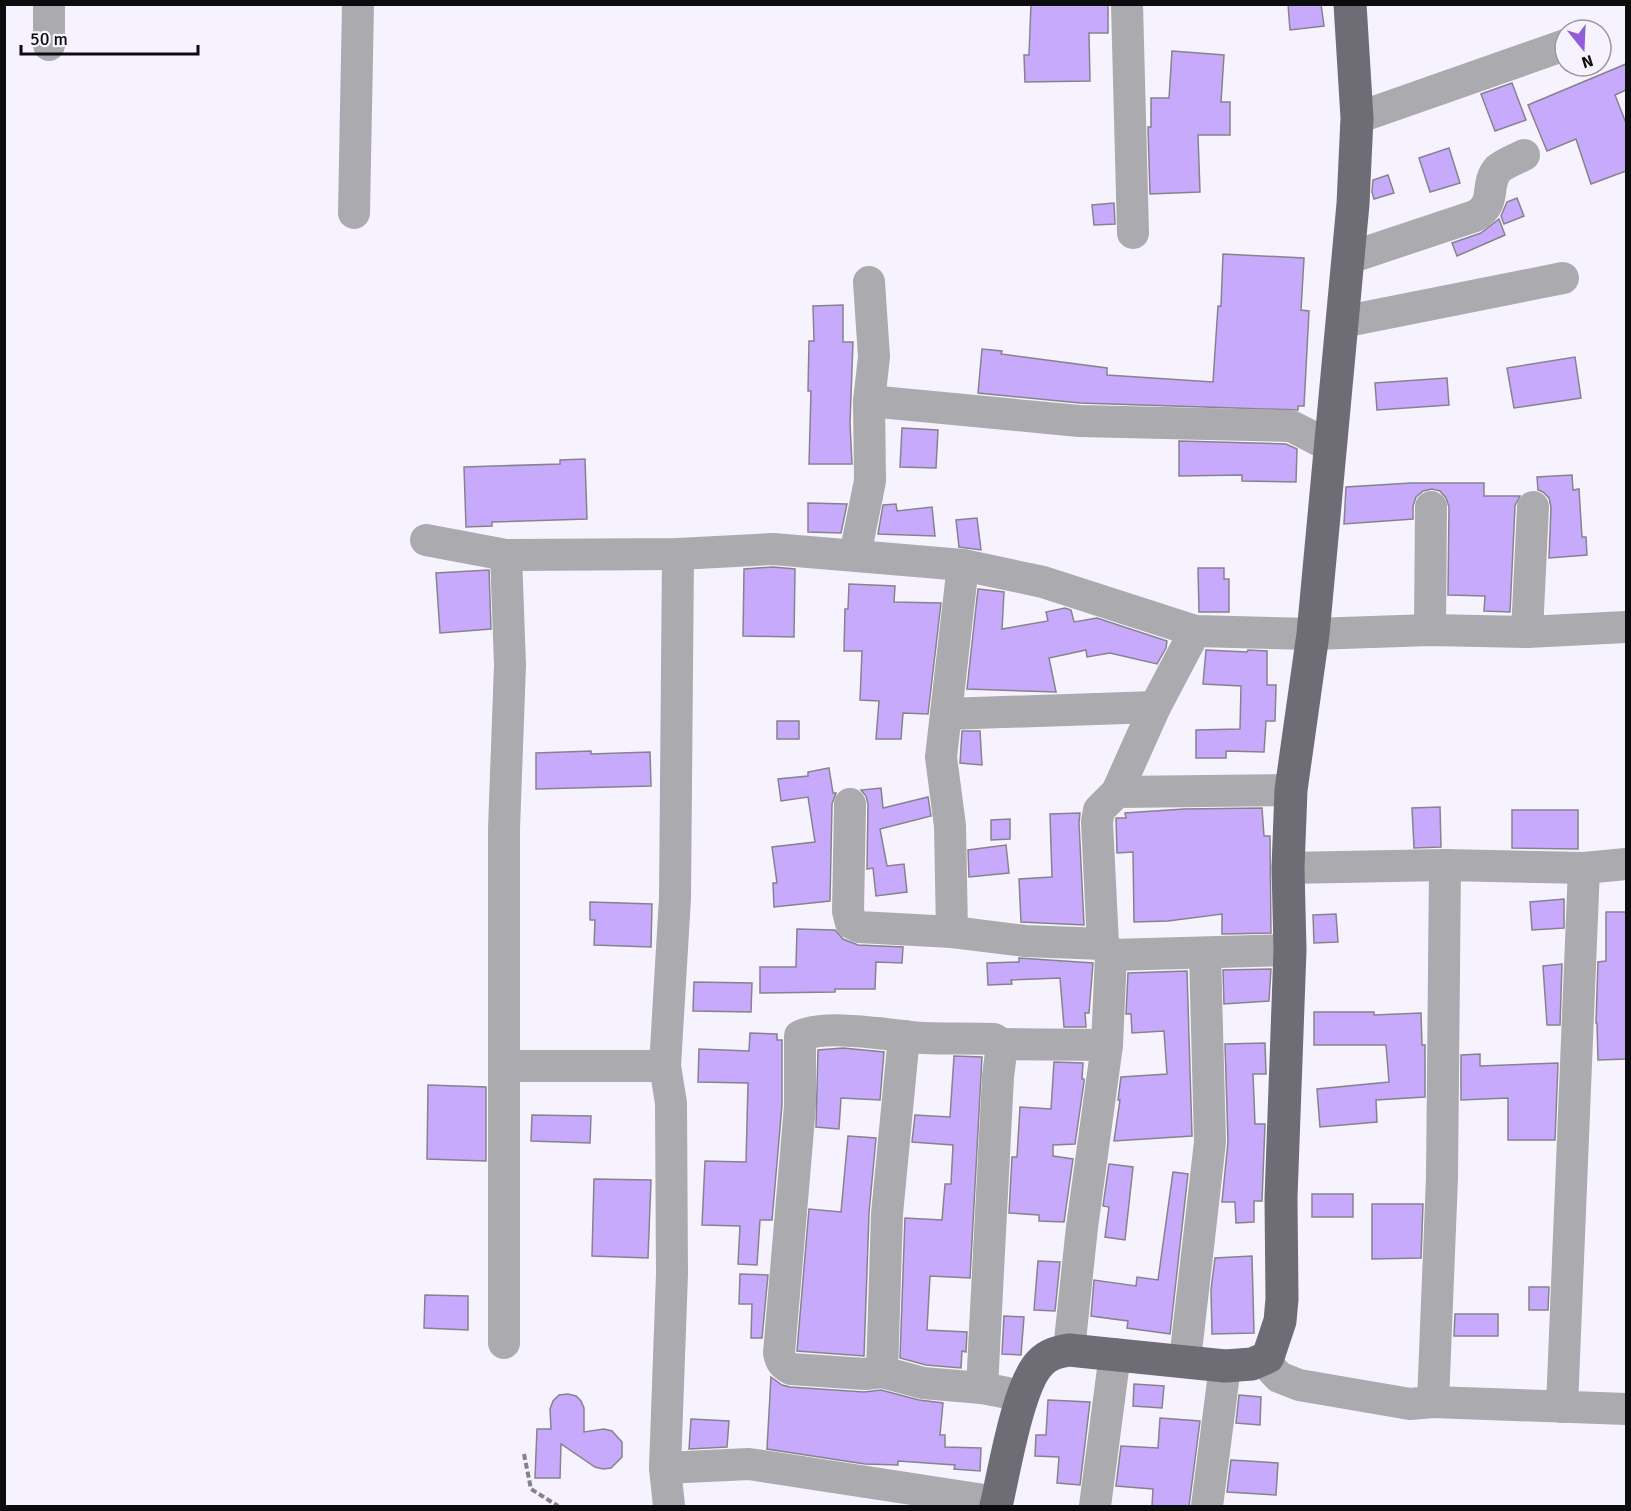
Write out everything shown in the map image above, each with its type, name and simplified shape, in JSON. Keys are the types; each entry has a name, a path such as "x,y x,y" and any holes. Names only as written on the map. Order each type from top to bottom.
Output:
{"main road":[{"path":"997,1504 1023,1396 1039,1364 1052,1353 1069,1350 1185,1360 1225,1366 1252,1364 1268,1358 1280,1322 1282,1299 1281,1198 1290,950 1288,868 1291,790 1312,634 1348,258 1357,118 1350,4"}],"street":[{"path":"49,45 50,4"},
{"path":"354,213 358,4"},
{"path":"1127,4 1133,233"},
{"path":"1357,118 1553,49"},
{"path":"1348,258 1484,211 1489,205 1494,176 1499,168 1524,155"},
{"path":"1342,322 1563,278"},
{"path":"855,555 870,481 869,401 874,357 869,282"},
{"path":"869,401 1078,421 1291,426 1330,446"},
{"path":"1431,507 1431,630"},
{"path":"1527,632 1533,507"},
{"path":"426,540 506,555 678,554 773,549 963,565 1043,582 1196,632 1312,634 1431,630 1527,632 1626,627"},
{"path":"669,1506 665,1468 672,1274 671,1103 665,1066 675,898 678,554"},
{"path":"504,1343 504,829 510,665 506,555"},
{"path":"952,932 950,826 941,758 963,565"},
{"path":"1069,1350 1082,1227 1107,1045 1107,950 1097,822 1099,810 1117,792 1155,707 1196,632"},
{"path":"946,714 1155,707"},
{"path":"1117,792 1291,790"},
{"path":"850,804 848,911 851,923 858,927 952,932 1107,950 1205,953 1290,950"},
{"path":"1288,868 1445,865 1584,868 1626,864"},
{"path":"1433,1402 1442,1178 1445,865"},
{"path":"1562,1407 1584,868"},
{"path":"1185,1360 1210,1142 1205,953"},
{"path":"1023,1396 982,1388 923,1383 882,1372 865,1374 790,1369 784,1366 779,1353 800,1106 800,1036 821,1030 994,1039 1002,1044 1107,1045"},
{"path":"882,1372 887,1214 904,1036"},
{"path":"982,1388 998,1077 1002,1044"},
{"path":"505,1066 665,1066"},
{"path":"1095,1506 1115,1354"},
{"path":"1263,1360 1279,1377 1299,1385 1410,1404 1433,1402 1626,1409"},
{"path":"1207,1506 1225,1366"},
{"path":"665,1468 749,1464 997,1504"}],"path":[{"path":"524,1454 531,1489 558,1506"}],"building":[{"path":"1031,4 1108,4 1108,33 1089,33 1090,81 1025,82 1024,55 1029,55"},
{"path":"1288,4 1321,4 1324,26 1290,30"},
{"path":"1172,51 1224,55 1221,102 1230,102 1230,135 1198,135 1200,192 1150,194 1148,127 1151,127 1151,98 1169,98"},
{"path":"1626,64 1626,90 1615,95 1626,123 1626,171 1591,184 1576,139 1547,151 1528,105 1593,78 1613,78 1613,69"},
{"path":"1512,83 1526,120 1495,131 1481,94"},
{"path":"1449,148 1460,183 1430,192 1419,158"},
{"path":"1388,175 1394,193 1374,199 1373,180"},
{"path":"1517,198 1524,216 1504,224 1501,216 1507,202"},
{"path":"1114,203 1115,224 1094,225 1092,205"},
{"path":"1499,219 1505,235 1457,256 1452,243 1481,233"},
{"path":"1223,254 1304,258 1301,310 1309,311 1304,406 1298,406 1298,410 1080,403 978,393 982,349 1002,351 1001,354 1107,368 1107,375 1213,382 1218,306 1221,306"},
{"path":"843,305 843,342 853,342 850,423 852,464 809,464 811,391 808,391 809,341 814,341 813,306"},
{"path":"1575,357 1581,398 1514,408 1507,368"},
{"path":"1447,378 1449,405 1377,410 1375,383"},
{"path":"902,428 938,430 936,468 900,467"},
{"path":"1179,441 1286,444 1297,449 1296,482 1242,481 1242,475 1179,476"},
{"path":"585,459 587,519 492,522 492,526 466,527 464,467 560,464 560,460"},
{"path":"1572,475 1573,490 1579,489 1582,537 1586,537 1587,555 1549,558 1551,507 1549,498 1538,490 1537,477"},
{"path":"1411,483 1484,483 1484,496 1520,496 1515,506 1510,612 1484,611 1485,596 1448,595 1449,507 1440,491 1432,489 1423,491 1416,497 1413,519 1344,524 1346,487"},
{"path":"808,503 847,504 841,533 808,532"},
{"path":"896,504 897,511 932,507 935,536 878,534 883,505"},
{"path":"977,518 981,550 959,547 956,520"},
{"path":"773,567 795,569 794,637 743,636 744,569"},
{"path":"1198,568 1224,568 1224,579 1229,579 1229,612 1199,612"},
{"path":"489,570 491,629 440,633 436,573"},
{"path":"849,584 895,586 894,602 941,603 928,714 903,713 901,739 876,739 879,701 860,700 862,651 844,651 845,609 848,609"},
{"path":"978,589 1004,592 1002,629 1048,621 1046,612 1065,608 1071,610 1074,622 1097,618 1167,641 1166,648 1157,664 1110,653 1087,657 1086,650 1049,658 1056,692 967,689"},
{"path":"1206,650 1267,651 1267,685 1276,685 1275,721 1266,721 1264,752 1226,751 1226,758 1196,758 1196,730 1240,729 1241,686 1203,684"},
{"path":"777,721 799,721 799,739 777,739"},
{"path":"962,731 980,731 982,765 960,763"},
{"path":"591,751 591,754 650,752 651,786 536,789 536,753"},
{"path":"829,768 833,793 836,793 832,804 830,901 774,907 773,883 777,883 772,847 815,842 808,797 781,801 778,779 808,776 808,772"},
{"path":"881,788 883,808 928,797 931,816 880,829 887,866 904,864 907,892 876,896 873,868 867,869 868,804 861,790"},
{"path":"1440,807 1441,847 1414,848 1412,808"},
{"path":"1262,808 1264,836 1270,836 1271,933 1222,934 1222,914 1168,921 1134,922 1133,852 1117,853 1116,818 1126,818 1125,813 1184,809"},
{"path":"1512,810 1578,810 1578,849 1512,848"},
{"path":"1080,813 1084,925 1021,922 1019,879 1052,877 1050,814"},
{"path":"1010,819 1010,839 991,840 991,820"},
{"path":"1006,845 1009,873 969,877 968,850"},
{"path":"1564,899 1564,928 1532,930 1530,902"},
{"path":"590,902 652,904 651,947 594,945 595,920 590,920"},
{"path":"1606,912 1626,912 1626,1059 1598,1060 1596,1023 1598,962 1606,961"},
{"path":"1336,914 1338,942 1314,943 1313,915"},
{"path":"797,929 835,930 843,939 858,945 903,947 902,963 876,962 875,989 760,993 760,967 796,967"},
{"path":"1019,958 1093,963 1089,1013 1085,1013 1086,1027 1064,1027 1060,978 1011,980 1012,984 988,985 987,963 1019,962"},
{"path":"1562,964 1560,1025 1547,1025 1543,966"},
{"path":"1271,969 1269,1001 1224,1004 1223,970"},
{"path":"1187,971 1192,1136 1114,1141 1121,1077 1167,1074 1164,1031 1132,1033 1131,1014 1126,1014 1128,973"},
{"path":"694,982 752,983 751,1012 693,1011"},
{"path":"1314,1012 1374,1012 1374,1015 1421,1013 1422,1045 1425,1045 1425,1097 1376,1100 1377,1122 1320,1127 1317,1089 1389,1082 1386,1045 1314,1045"},
{"path":"750,1033 777,1034 777,1040 782,1040 782,1105 772,1220 760,1220 757,1265 738,1264 740,1226 702,1225 705,1161 746,1162 748,1083 698,1082 699,1049 749,1051"},
{"path":"1265,1043 1266,1074 1253,1074 1255,1124 1265,1124 1262,1201 1254,1201 1254,1222 1236,1223 1235,1202 1222,1202 1228,1142 1225,1044"},
{"path":"843,1048 884,1052 880,1100 841,1098 839,1129 816,1127 818,1050"},
{"path":"1480,1054 1480,1066 1558,1063 1555,1140 1508,1140 1508,1098 1461,1100 1461,1055"},
{"path":"954,1056 982,1057 970,1278 930,1276 927,1330 967,1332 966,1352 962,1351 961,1368 926,1365 900,1358 905,1218 942,1220 945,1184 951,1184 953,1145 912,1142 915,1115 950,1117"},
{"path":"1054,1062 1083,1063 1082,1079 1084,1079 1075,1144 1053,1145 1053,1156 1073,1159 1064,1222 1039,1221 1039,1215 1009,1213 1012,1157 1017,1157 1020,1107 1051,1109"},
{"path":"428,1085 486,1087 486,1161 427,1159"},
{"path":"532,1115 591,1116 590,1143 531,1141"},
{"path":"848,1136 876,1138 869,1213 864,1356 797,1351 809,1209 841,1212"},
{"path":"1109,1164 1133,1167 1125,1240 1105,1237 1109,1207 1103,1206"},
{"path":"1173,1172 1188,1174 1170,1334 1127,1328 1128,1321 1091,1316 1094,1280 1136,1286 1137,1277 1158,1280"},
{"path":"594,1179 651,1180 648,1258 592,1256"},
{"path":"1312,1194 1353,1194 1353,1217 1312,1217"},
{"path":"1372,1204 1423,1204 1421,1258 1372,1259"},
{"path":"1252,1256 1254,1333 1212,1334 1211,1290 1215,1258"},
{"path":"1038,1261 1060,1262 1055,1311 1034,1310"},
{"path":"740,1274 768,1275 762,1338 751,1338 752,1304 739,1304"},
{"path":"1529,1287 1549,1287 1548,1310 1529,1310"},
{"path":"425,1295 468,1296 468,1330 424,1328"},
{"path":"1455,1314 1498,1314 1498,1336 1454,1336"},
{"path":"1004,1316 1024,1317 1021,1355 1002,1354"},
{"path":"771,1377 782,1385 790,1387 864,1392 881,1390 919,1400 943,1403 940,1435 945,1435 945,1447 981,1448 980,1471 954,1469 955,1465 898,1461 898,1465 865,1464 767,1449"},
{"path":"1134,1384 1164,1386 1162,1408 1133,1406"},
{"path":"559,1395 576,1396 584,1408 584,1432 604,1429 612,1431 622,1442 622,1457 611,1468 603,1469 595,1467 561,1444 560,1478 535,1478 537,1429 551,1429 550,1409 553,1401"},
{"path":"1239,1395 1261,1397 1260,1425 1236,1423"},
{"path":"1048,1400 1090,1402 1080,1485 1057,1483 1059,1457 1035,1456 1036,1435 1046,1435"},
{"path":"1160,1418 1200,1421 1189,1506 1152,1506 1153,1489 1116,1486 1121,1446 1158,1448"},
{"path":"691,1419 729,1421 727,1447 689,1449"},
{"path":"1231,1460 1278,1463 1276,1495 1227,1492"}]}
